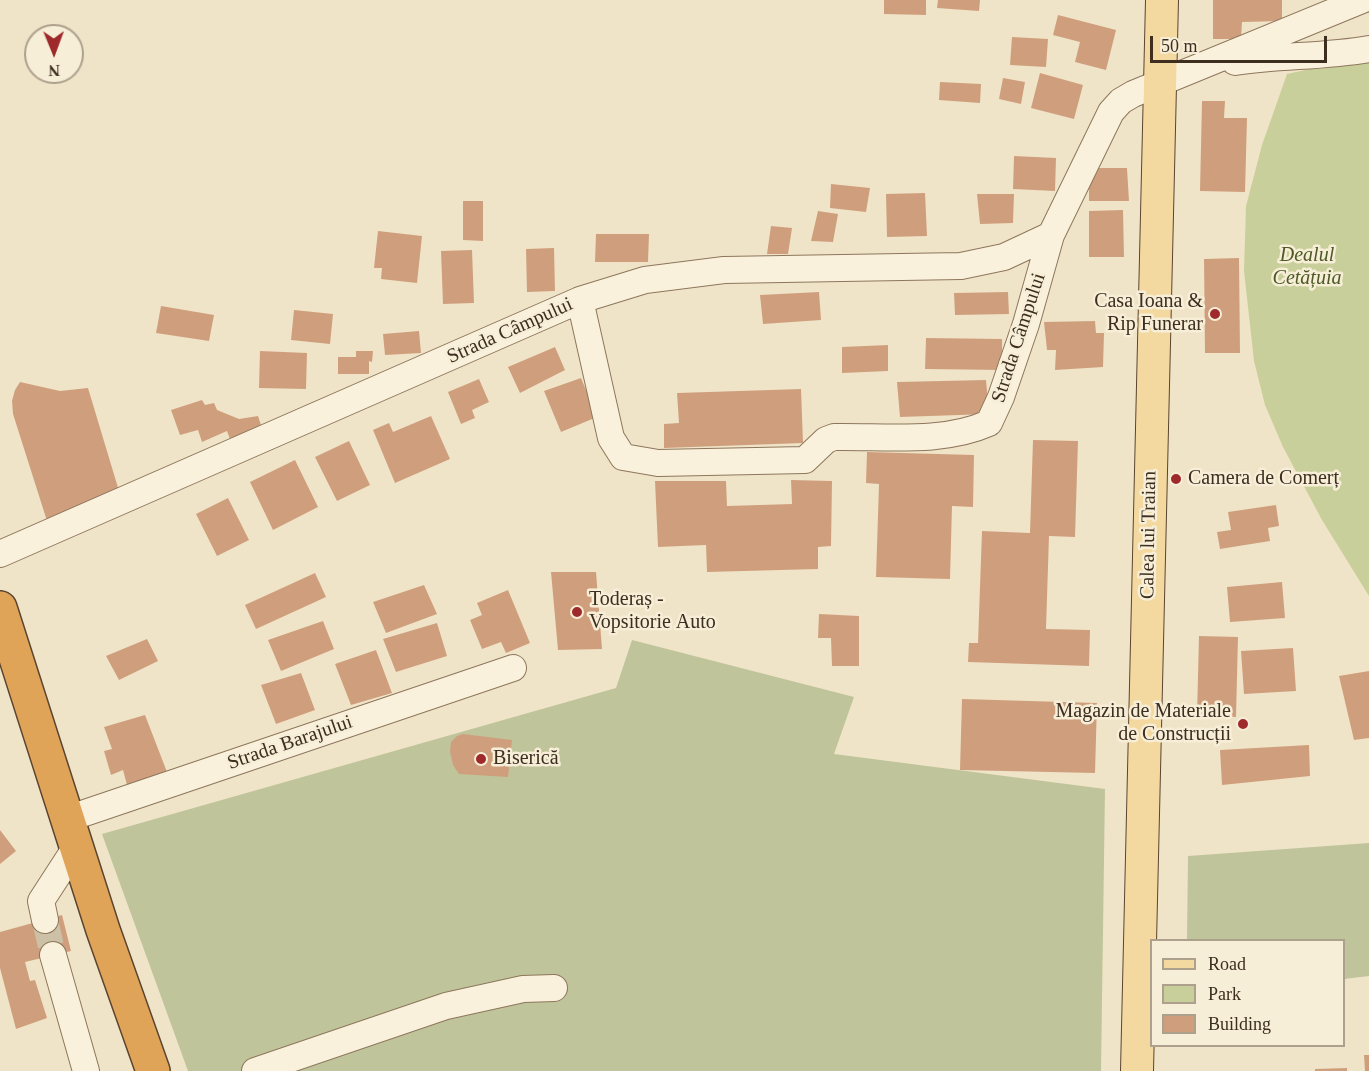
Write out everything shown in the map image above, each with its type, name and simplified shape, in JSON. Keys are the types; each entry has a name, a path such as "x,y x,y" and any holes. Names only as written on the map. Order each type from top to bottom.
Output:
{"highway":[{"path":"0,609 72,833 153,1071"}],"main road":[{"name":"Calea lui Traian","path":"1137,1071 1162,0"}],"street":[{"path":"1190,70 1362,0"},
{"path":"1190,70 1258,59 1336,55 1369,49"},
{"name":"Strada Câmpului","path":"580,300 611,438 623,457 641,461 805,460 826,440 834,437 946,436 972,430 989,423 1001,398 1026,324 1051,235 1111,112 1121,101 1133,94 1190,70"},
{"name":"Strada Câmpului","path":"0,554 580,300 645,280 724,270 961,266 1004,257 1051,235"},
{"name":"Strada Barajului","path":"72,833 513,668"},
{"path":"45,920 41,901 72,833"},
{"path":"53,955 86,1071"},
{"path":"255,1071 446,1006 523,988 554,988"}],"green space":[{"name":"Dealul Cetățuia","path":"1369,52 1369,596 1322,520 1283,447 1265,405 1254,361 1244,271 1246,206 1262,145 1287,74 1351,60"},
{"path":"632,640 854,697 834,754 1105,789 1101,1071 188,1071 102,834 616,688"},
{"path":"1369,843 1369,976 1345,979 1345,939 1187,939 1188,856"}],"building":[{"path":"884,0 926,0 926,15 884,14"},
{"path":"938,0 980,0 979,11 937,8"},
{"path":"1213,0 1282,0 1282,21 1242,22 1241,39 1213,39"},
{"path":"1058,15 1116,30 1106,70 1075,62 1080,42 1053,35"},
{"path":"1012,37 1048,39 1046,67 1010,65"},
{"path":"1040,73 1083,85 1074,119 1031,108"},
{"path":"1003,78 1025,82 1021,104 999,99"},
{"path":"940,82 981,84 980,103 939,100"},
{"path":"1202,101 1225,101 1224,118 1247,118 1245,192 1200,191"},
{"path":"1014,156 1056,158 1055,191 1013,189"},
{"path":"1089,168 1127,168 1129,201 1089,201"},
{"path":"831,184 870,188 866,212 830,208"},
{"path":"925,193 927,236 887,237 886,194"},
{"path":"977,194 1014,194 1013,223 980,224"},
{"path":"463,201 483,201 483,241 463,240"},
{"path":"1123,210 1124,257 1089,257 1089,211"},
{"path":"818,211 838,214 833,242 811,241"},
{"path":"771,226 792,228 788,254 767,254"},
{"path":"378,231 422,236 417,283 381,279 382,268 374,268"},
{"path":"596,234 649,234 648,262 595,262"},
{"path":"554,248 555,291 527,292 526,249"},
{"path":"472,250 474,303 443,304 441,251"},
{"path":"1239,258 1240,353 1205,353 1204,259"},
{"path":"819,292 821,320 763,324 760,295"},
{"path":"1008,292 1009,314 955,315 954,293"},
{"path":"161,306 214,315 209,341 156,333"},
{"path":"294,310 333,314 330,344 291,340"},
{"path":"1095,321 1096,333 1104,333 1103,367 1055,370 1056,350 1047,350 1044,322"},
{"path":"419,331 421,353 385,355 383,334"},
{"path":"926,338 1002,339 1002,370 925,369"},
{"path":"888,345 888,371 842,373 842,347"},
{"path":"555,347 565,370 520,393 508,367"},
{"path":"260,351 307,353 306,389 259,388"},
{"path":"356,351 373,351 372,362 369,361 369,374 338,374 338,357 356,357"},
{"path":"581,378 597,417 561,432 544,391"},
{"path":"479,379 489,402 472,410 475,418 461,424 448,392"},
{"path":"986,380 989,414 900,417 897,382"},
{"path":"20,382 60,391 88,388 119,491 72,508 70,513 47,521 13,414 12,401"},
{"path":"801,389 803,443 664,448 664,424 679,423 677,393"},
{"path":"202,400 205,405 214,403 217,410 239,419 258,416 262,428 231,442 227,431 202,442 198,430 180,435 171,410"},
{"path":"431,416 450,459 395,483 373,430 389,423 393,432"},
{"path":"1033,440 1078,441 1075,537 1049,536 1046,629 1090,630 1089,666 968,662 969,643 978,643 982,531 1030,533"},
{"path":"349,441 370,485 337,501 315,457"},
{"path":"867,452 974,455 973,507 952,506 950,579 876,577 879,484 866,483"},
{"path":"295,460 318,507 273,530 250,482"},
{"path":"791,480 832,481 831,546 818,547 818,569 707,572 706,545 658,547 655,481 726,481 727,506 792,504"},
{"path":"228,498 249,540 217,556 196,514"},
{"path":"1276,505 1279,526 1268,528 1270,541 1220,549 1217,532 1231,530 1228,512"},
{"path":"551,572 596,572 602,649 558,650"},
{"path":"315,573 326,597 256,629 245,605"},
{"path":"1282,582 1285,618 1230,622 1227,587"},
{"path":"424,585 437,614 386,633 373,602"},
{"path":"508,590 530,643 506,653 501,642 482,649 470,620 482,615 477,603"},
{"path":"819,614 859,616 859,666 832,666 831,638 818,638"},
{"path":"323,621 334,649 281,671 268,640"},
{"path":"437,623 447,656 396,672 383,639"},
{"path":"1199,636 1238,637 1236,717 1197,716"},
{"path":"147,639 158,661 119,680 106,656"},
{"path":"1293,648 1296,691 1244,694 1241,651"},
{"path":"376,650 392,693 351,705 335,664"},
{"path":"1369,671 1369,738 1354,740 1339,676"},
{"path":"301,673 315,710 276,724 261,685"},
{"path":"962,699 1097,703 1095,773 960,770"},
{"path":"145,715 167,772 127,785 123,770 111,775 104,751 112,749 104,727"},
{"name":"Biserică","path":"463,734 512,740 508,777 459,774 453,765 450,752 451,742"},
{"path":"1309,745 1310,776 1222,785 1220,750"},
{"path":"0,830 16,851 0,864"},
{"path":"62,915 71,951 25,962 30,981 35,980 47,1018 16,1029 0,968 0,932"},
{"path":"1364,1055 1369,1055 1369,1071 1365,1071"},
{"path":"1347,1068 1347,1071 1315,1071 1315,1069"}],"tunnel":[{"path":"45,920 53,955"}],"place":[{"name":"Casa Ioana & Rip Funerar","path":"1215,314"},
{"name":"Camera de Comerț","path":"1176,479"},
{"name":"Toderaș - Vopsitorie Auto","path":"577,612"},
{"name":"Magazin de Materiale de Construcții","path":"1243,724"},
{"name":"Biserică","path":"481,759"}]}
